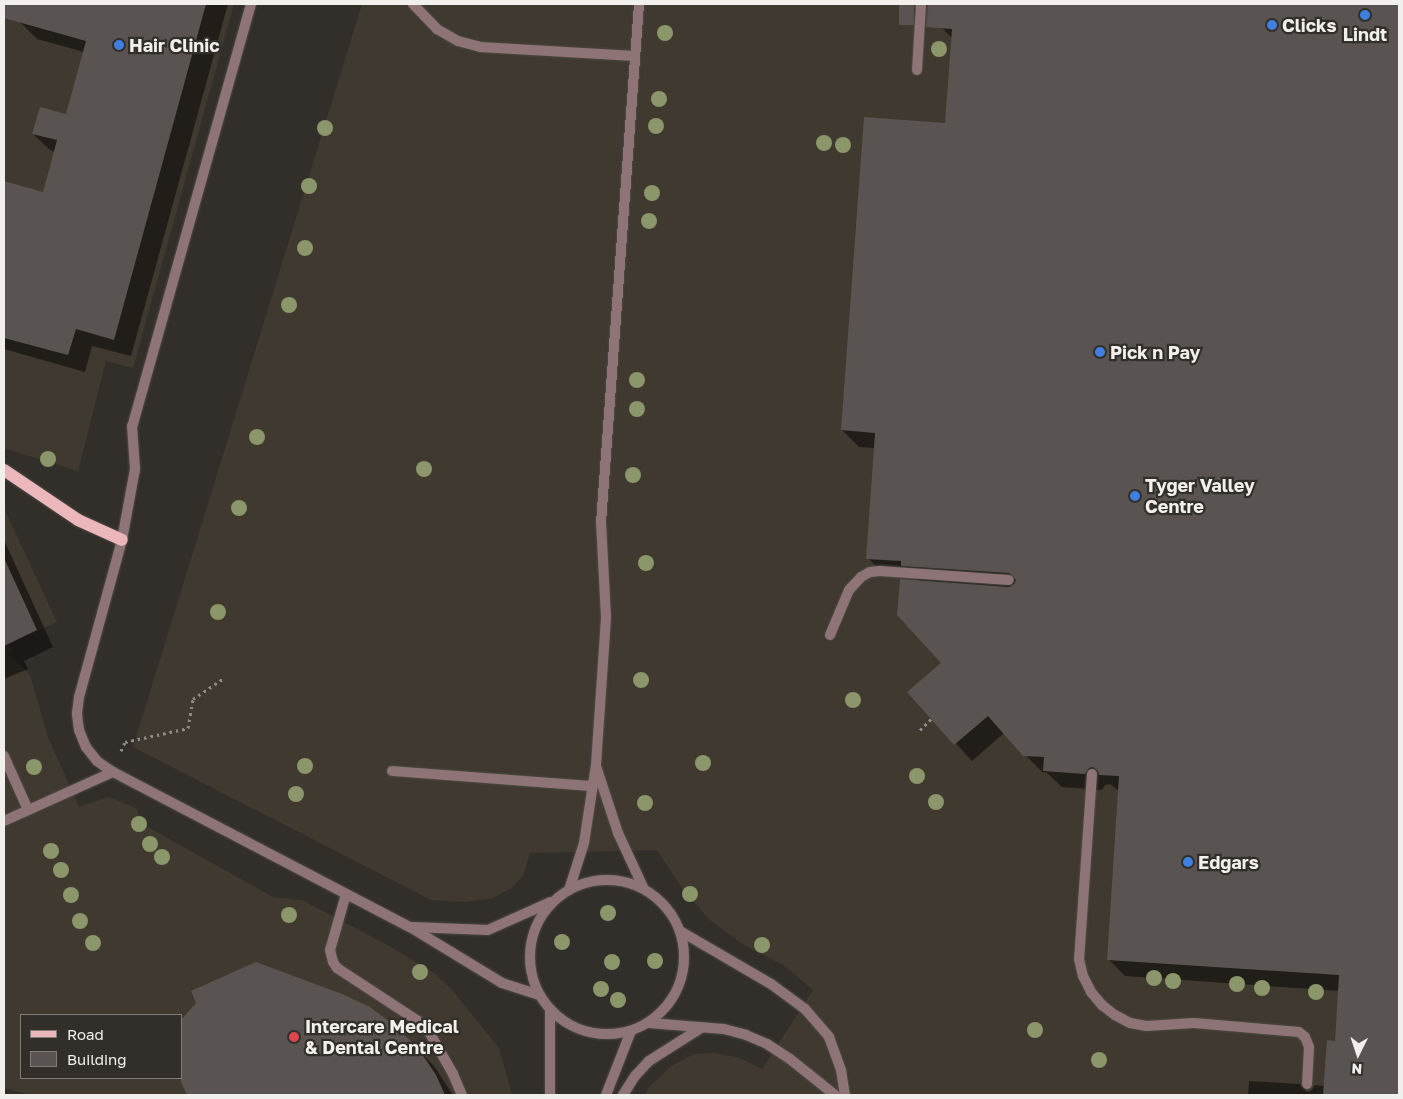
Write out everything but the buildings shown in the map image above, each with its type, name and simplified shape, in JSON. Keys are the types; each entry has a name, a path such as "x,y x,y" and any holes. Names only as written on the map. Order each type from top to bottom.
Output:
{"main road":[{"path":"4,470 78,520 122,540"}],"street":[{"path":"251,4 132,426 135,469 122,540 79,697 77,714 79,730 86,747 97,762 113,772 410,927 474,968 502,983 540,995"},
{"path":"413,4 437,29 458,41 480,47 636,56"},
{"path":"569,890 584,844 596,765 606,617 601,523 639,4"},
{"path":"916,70 921,4"},
{"path":"830,635 849,590 861,577 870,572 880,571 1009,580"},
{"path":"4,756 28,810"},
{"path":"596,765 618,832 644,889"},
{"path":"392,771 592,786"},
{"path":"4,821 113,772"},
{"path":"1092,774 1080,959 1083,976 1091,992 1102,1005 1130,1023 1147,1026 1194,1023 1300,1032 1310,1047 1307,1084"},
{"path":"410,927 488,930 556,899 569,890 598,881 614,880 629,883 644,889 666,906 680,931 684,945 685,962 682,979 675,995 665,1010 649,1022 631,1031 614,1034 596,1034 579,1029 564,1021 550,1009 540,995 532,977 530,949 538,922 556,899"},
{"path":"346,894 330,950 333,962 337,968 421,1023 428,1030 453,1074 462,1095"},
{"path":"680,931 771,984 805,1009 829,1037 841,1070 845,1095"},
{"path":"550,1009 550,1095"},
{"path":"649,1022 724,1030 746,1035 767,1044 813,1076 835,1095"},
{"path":"623,1095 635,1076 649,1061 701,1028"},
{"path":"606,1095 631,1031"}],"path":[{"path":"113,772 125,742 188,728 193,699 224,678"},
{"path":"920,730 931,719"}],"shaded area":[{"path":"4,4 234,4 133,368 106,361 78,471 4,448"},
{"path":"362,4 1399,4 1399,1095 644,1095 648,1088 671,1066 694,1054 715,1053 740,1058 762,1069 813,990 785,966 744,945 710,920 684,891 657,850 530,853 523,876 512,888 493,898 465,902 431,900 133,747"},
{"path":"4,508 57,622 8,644 12,651 8,654 30,675 48,737 79,807 109,797 136,808 144,825 273,897 302,900 391,947 433,972 453,991 499,1048 512,1095 31,1095 4,1088"}],"place":[{"name":"Lindt","path":"1365,15"},
{"name":"Clicks","path":"1272,25"},
{"name":"Hair Clinic","path":"119,45"},
{"name":"Pick n Pay","path":"1100,352"},
{"name":"Tyger Valley Centre","path":"1135,496"},
{"name":"Edgars","path":"1188,862"},
{"name":"Intercare Medical & Dental Centre","path":"294,1037"}]}
